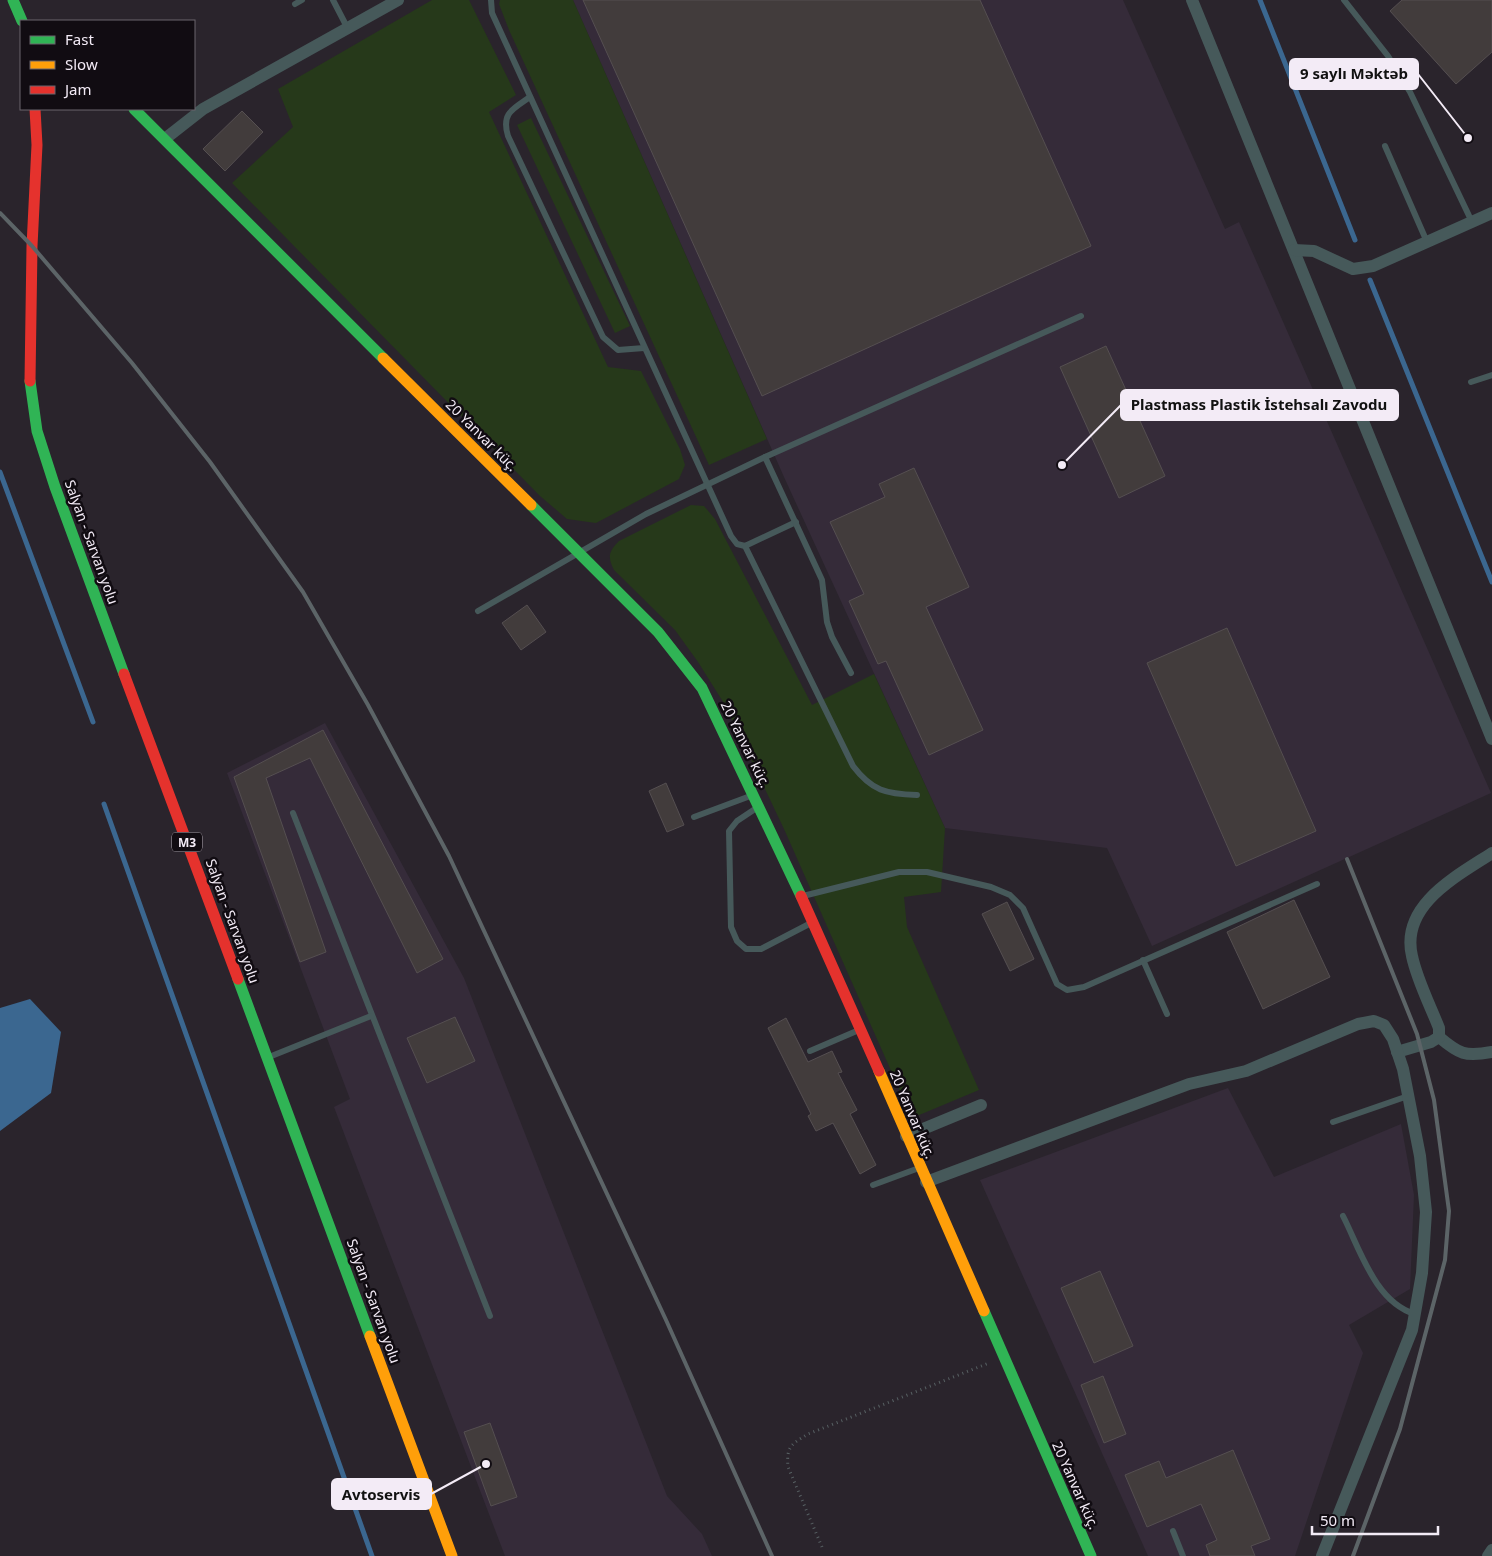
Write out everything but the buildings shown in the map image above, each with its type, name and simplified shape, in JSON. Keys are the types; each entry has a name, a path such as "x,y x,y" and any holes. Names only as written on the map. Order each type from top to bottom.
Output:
{"street":[{"path":"13,0 23,20"},
{"path":"21,0 23,20"},
{"path":"166,138 203,109 398,0"},
{"path":"1192,0 1492,739"},
{"name":"Salyan - Sarvan yolu","path":"35,110 37,146 29,365 32,412 55,487 452,1556"},
{"name":"20 Yanvar küç.","path":"135,110 166,138 658,632 680,657 702,688 802,897 1091,1556"},
{"path":"1294,250 1314,251 1352,269 1373,266 1492,213"},
{"path":"1439,1037 1439,1028 1412,956 1410,941 1418,914 1431,897 1448,883 1492,854"},
{"path":"926,1182 1189,1084 1246,1071 1358,1024 1374,1021 1384,1024 1397,1052 1420,1156 1426,1212 1422,1272 1412,1330 1322,1556"},
{"path":"1397,1052 1431,1042 1439,1037"},
{"path":"1439,1037 1457,1052 1466,1055 1492,1052"},
{"path":"906,1136 981,1105"},
{"path":"1488,1556 1492,1550"}],"lane":[{"path":"333,0 348,29"},
{"path":"491,0 492,13 731,536 737,544 745,546 796,522"},
{"path":"1344,0 1388,56 1410,92 1472,222"},
{"path":"530,97 510,112 504,124 508,136 603,337 618,350 644,348"},
{"path":"1385,146 1427,242"},
{"path":"478,611 646,514 706,484 1081,316"},
{"path":"1471,382 1492,375"},
{"path":"765,457 822,580 827,622 832,637 851,672"},
{"path":"745,546 853,766 865,782 882,791 897,795 917,795"},
{"path":"694,817 754,794"},
{"path":"759,806 737,820 729,831 731,927 737,941 746,949 761,949 813,922"},
{"path":"292,813 490,1316"},
{"path":"802,897 899,872 927,872 992,887 1010,896 1023,908 1057,984 1067,990 1084,987 1317,884"},
{"path":"1143,960 1167,1014"},
{"path":"268,1058 371,1016"},
{"path":"810,1051 860,1029"},
{"path":"1333,1122 1408,1096"},
{"path":"873,1185 920,1168"},
{"path":"1343,1216 1376,1283 1402,1310 1414,1314"},
{"path":"1173,1531 1183,1556"}],"path":[{"path":"822,1547 788,1466 787,1454 792,1444 808,1434 1003,1358"}],"shaded area":[{"path":"573,0 1123,0 1225,229 1239,222 1491,793 1152,946 1107,848 945,828 784,477"},
{"path":"325,723 464,978 667,1496 702,1534 712,1556 505,1556 334,1107 350,1099 227,773"},
{"path":"1228,1088 1274,1177 1401,1124 1414,1195 1410,1289 1349,1325 1363,1353 1295,1556 1148,1556 980,1180"}],"green space":[{"path":"432,0 469,0 516,95 489,112 608,367 641,371 680,449 685,465 679,479 596,523 567,519 540,496 232,183 293,127 278,89"},
{"path":"500,0 573,0 767,439 709,465 509,30 499,4"},
{"path":"531,118 630,326 615,333 517,125"},
{"path":"691,505 704,506 715,519 812,705 874,674 945,828 941,892 904,897 907,927 979,1090 912,1118 784,829 725,705 675,630 614,570 610,561 610,554 619,541"}],"water":[{"path":"30,999 61,1032 51,1093 0,1131 0,1008"}],"waterway":[{"path":"1260,0 1355,240"},
{"path":"1370,280 1492,582"},
{"path":"0,472 93,722"},
{"path":"104,804 372,1556"}],"railway":[{"path":"0,213 32,246 132,363 210,462 303,592 368,705 449,856 666,1320 772,1556"},
{"path":"1347,859 1417,1034 1434,1100 1449,1211 1445,1260 1400,1429 1353,1556"}],"traffic: fast":[{"path":"13,0 22,20"},
{"path":"135,110 383,358"},
{"path":"30,381 37,431 55,487 124,674"},
{"path":"531,505 658,632 702,688 801,896"},
{"path":"238,979 370,1336"},
{"path":"984,1311 1091,1556"}],"traffic: slow":[{"path":"383,358 531,505"},
{"path":"879,1071 984,1311"},
{"path":"370,1336 452,1556"}],"traffic: jam":[{"path":"30,381 32,246 37,145 35,110"},
{"path":"124,674 238,979"},
{"path":"801,896 879,1071"}],"place":[{"name":"9 saylı Məktəb","path":"1468,138"},
{"name":"Plastmass Plastik İstehsalı Zavodu","path":"1062,465"},
{"name":"Avtoservis","path":"486,1464"}]}
